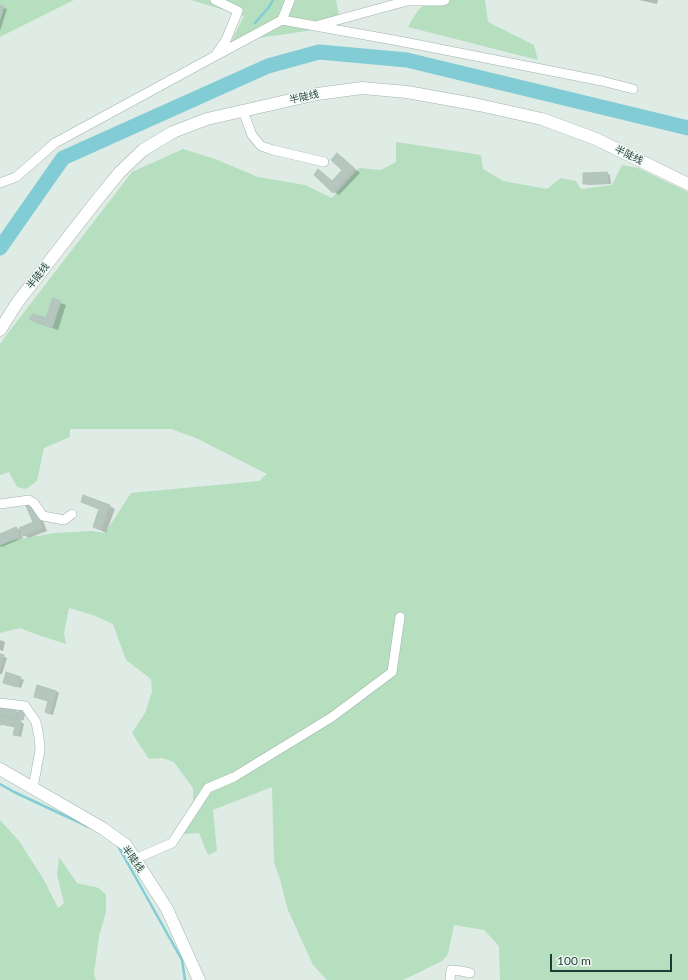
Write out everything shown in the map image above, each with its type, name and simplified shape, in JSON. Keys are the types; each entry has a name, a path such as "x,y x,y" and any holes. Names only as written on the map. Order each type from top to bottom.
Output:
{"street":[{"path":"215,0 238,11 226,40 215,56"},
{"path":"282,20 290,0"},
{"path":"316,26 407,1 445,0"},
{"path":"0,183 16,177 55,143 282,20 602,80 633,89"},
{"name":"半陡线","path":"0,330 17,303 97,200 119,173 142,150 174,132 200,121 317,94 362,88 407,92 479,105 542,119 596,139 688,184"},
{"path":"243,111 252,135 261,146 324,162"},
{"path":"0,504 30,500 34,503 43,516 64,520 72,514"},
{"path":"135,859 172,843 208,788 234,777 332,717 392,672 400,617"},
{"path":"0,703 25,706 36,722 40,737 40,750 33,788"},
{"name":"半陡线","path":"0,769 102,828 126,845 168,909 200,980"},
{"path":"450,980 451,970 470,973"}],"green space":[{"path":"0,0 74,0 0,37"},
{"path":"191,0 336,0 341,26 231,42 244,16"},
{"path":"427,0 485,0 488,22 534,45 538,60 408,27 414,16"},
{"path":"396,142 481,155 483,169 503,181 547,189 561,178 576,181 581,189 612,185 622,165 638,168 688,192 688,980 500,980 499,946 484,930 454,925 448,954 442,961 403,980 327,980 313,965 288,910 274,862 272,787 213,810 217,851 208,855 199,833 183,834 187,812 193,801 193,788 174,762 162,758 149,759 132,733 145,713 152,692 151,679 126,660 113,624 93,615 69,608 64,633 66,644 20,628 0,633 0,541 9,541 55,533 92,531 105,533 131,493 259,481 267,474 196,438 171,429 70,429 70,437 44,448 37,481 26,489 17,487 9,472 0,475 0,344 132,172 183,149 215,159 258,177 305,185 332,198 359,168 381,170 396,162"},
{"path":"0,820 19,841 44,880 58,908 64,903 57,874 59,857 77,883 99,888 106,895 106,912 99,936 94,974 96,980 0,980"}],"building":[{"path":"0,5 4,6 0,19"},
{"path":"337,153 355,169 333,193 314,175 318,169 332,181 342,170 331,160"},
{"path":"607,172 608,183 583,184 583,173"},
{"path":"53,298 61,301 52,328 29,319 33,314 46,318"},
{"path":"83,495 110,505 100,530 93,527 99,509 81,502"},
{"path":"32,503 42,528 23,536 19,528 33,522 26,506"},
{"path":"16,527 20,536 0,545 0,534"},
{"path":"0,654 4,655 0,668"},
{"path":"6,672 21,677 17,687 3,683"},
{"path":"37,685 56,691 50,714 45,712 48,701 34,697"},
{"path":"0,707 17,710 15,718 0,715"},
{"path":"19,710 24,710 23,720 17,719"},
{"path":"0,716 21,721 18,736 13,735 15,727 0,724"}],"waterway":[{"path":"255,23 273,0"},
{"path":"0,248 63,158 268,66 319,52 407,60 688,128"},
{"path":"0,784 89,827"},
{"path":"118,846 182,960 185,980"}]}
